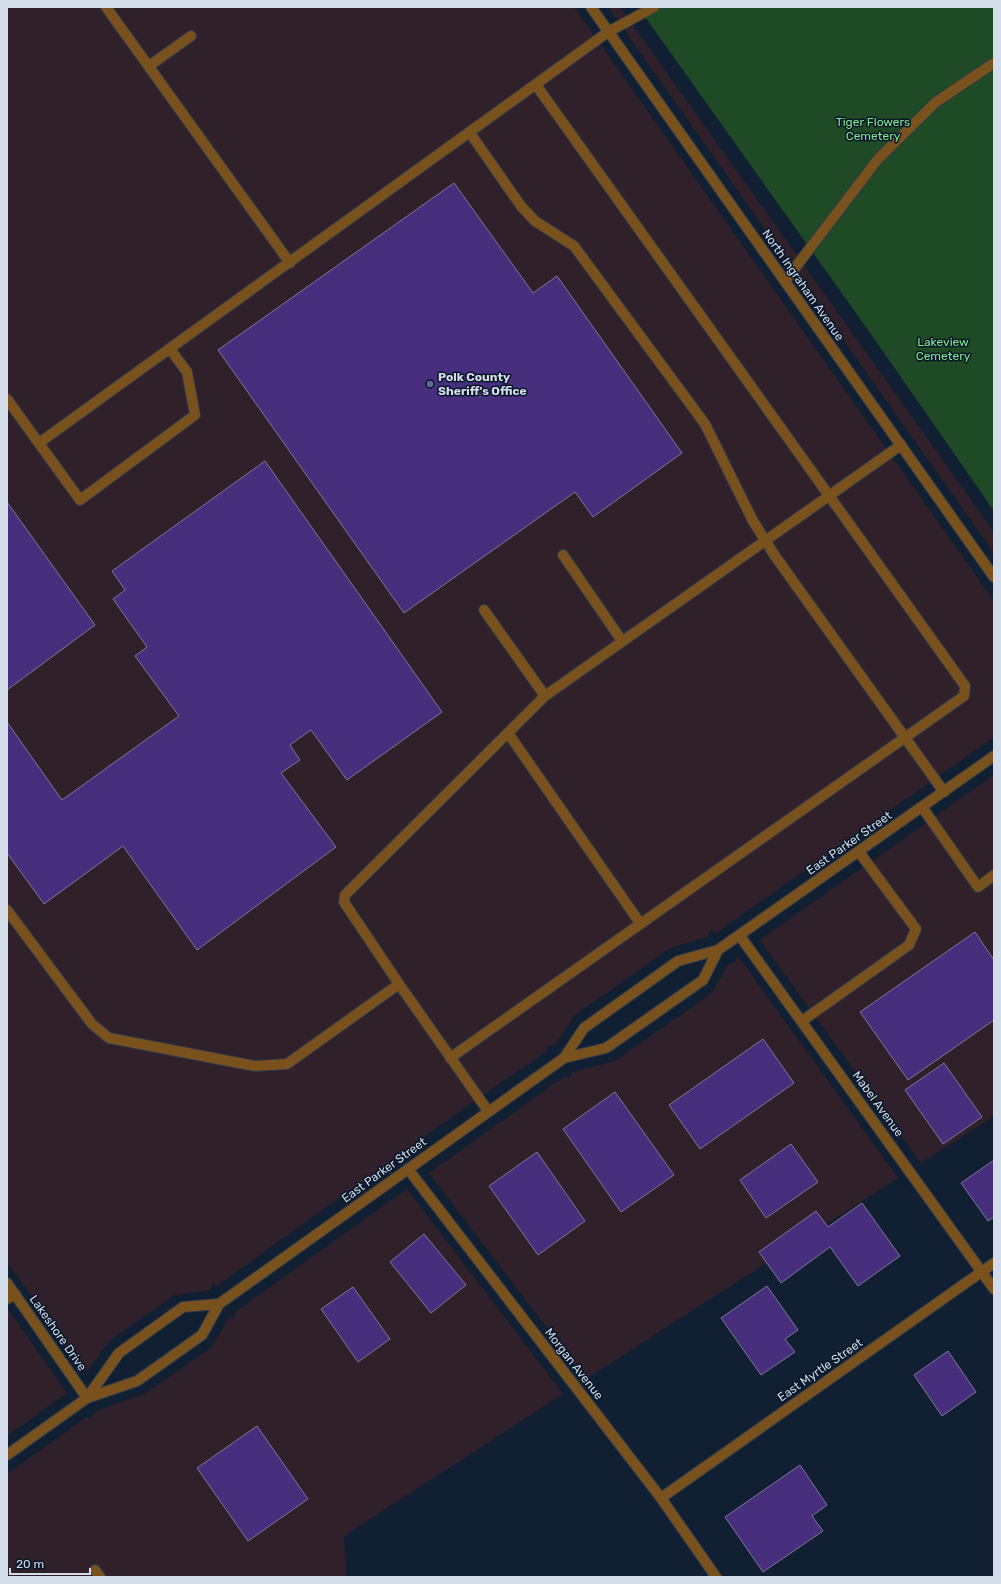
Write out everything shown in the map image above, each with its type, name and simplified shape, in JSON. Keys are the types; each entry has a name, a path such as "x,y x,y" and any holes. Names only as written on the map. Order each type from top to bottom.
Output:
{"street":[{"path":"106,7 290,263"},
{"name":"North Ingraham Avenue","path":"591,7 994,577"},
{"path":"39,443 608,32 654,7"},
{"path":"149,66 191,36"},
{"path":"785,281 878,159 936,102 994,63"},
{"path":"450,1058 964,696 965,686 536,85"},
{"path":"470,133 521,206 535,221 574,246 705,424 753,521 766,539 774,556 944,792"},
{"path":"7,399 80,500 195,415 187,372 170,349"},
{"path":"488,1111 399,984 344,902 345,895 545,696 828,495 901,445"},
{"path":"563,555 622,641"},
{"path":"484,610 545,696"},
{"path":"508,732 640,923"},
{"name":"East Parker Street","path":"7,1455 87,1398 137,1381 202,1335 219,1304 564,1058 584,1028 678,961 718,950 740,936 994,756"},
{"path":"922,807 978,887 994,875"},
{"path":"802,1021 909,945 916,929 859,852"},
{"path":"7,910 92,1024 109,1038 255,1066 287,1064 399,984"},
{"name":"Mabel Avenue","path":"740,936 994,1289"},
{"name":"East Parker Street","path":"564,1058 606,1048 645,1021 703,980 718,950"},
{"name":"Morgan Avenue","path":"408,1169 661,1498 716,1577"},
{"name":"East Myrtle Street","path":"661,1498 994,1263"},
{"name":"Lakeshore Drive","path":"7,1283 11,1296 87,1398"},
{"name":"East Parker Street","path":"87,1398 119,1353 183,1307 219,1304"}],"shaded area":[{"path":"7,7 574,7 994,601 994,737 716,933 711,930 707,937 670,948 575,1015 555,1045 546,1047 547,1051 456,1114 217,1286 213,1283 209,1290 175,1295 110,1340 86,1373 7,1262"},
{"path":"608,7 620,7 994,532 994,553"},
{"path":"994,775 994,1116 921,1163 760,940"},
{"path":"738,956 898,1178 586,1379 429,1173 565,1076 568,1079 573,1072 615,1061 712,993 728,964 736,962 735,958"},
{"path":"407,1189 563,1394 344,1536 346,1577 7,1577 7,1474 87,1417 90,1419 96,1411 146,1393 211,1348 229,1318 236,1318 235,1312"},
{"path":"7,1308 67,1393 7,1436"}],"green space":[{"name":"Tiger Flowers Cemetery","path":"638,7 994,7 994,511 873,337"}],"building":[{"path":"454,183 533,293 557,276 682,453 593,517 575,492 404,613 218,350"},
{"path":"265,461 442,712 347,780 311,730 290,745 300,760 281,773 336,847 197,950 123,846 44,904 7,853 7,722 62,800 179,716 135,656 147,647 113,599 125,590 112,571"},
{"path":"7,502 95,625 7,690"},
{"path":"975,932 994,960 994,1020 908,1080 860,1012"},
{"path":"763,1039 794,1083 700,1149 669,1105"},
{"path":"944,1063 982,1117 943,1144 905,1090"},
{"path":"615,1092 674,1175 621,1212 563,1129"},
{"path":"791,1144 818,1182 766,1218 740,1180"},
{"path":"537,1152 585,1221 538,1255 489,1186"},
{"path":"994,1160 994,1217 988,1221 961,1183"},
{"path":"862,1203 900,1256 858,1286 830,1247 781,1283 759,1252 816,1211 828,1227"},
{"path":"424,1234 466,1285 431,1313 390,1262"},
{"path":"767,1286 798,1330 785,1339 795,1352 761,1375 721,1318"},
{"path":"353,1287 390,1339 358,1362 321,1309"},
{"path":"948,1351 976,1392 942,1416 914,1375"},
{"path":"257,1426 308,1499 248,1541 197,1468"},
{"path":"800,1465 827,1505 812,1516 823,1531 763,1572 725,1517"}],"place":[{"name":"Polk County Sheriff's Office","path":"430,384"}],"park label":[{"name":"Lakeview Cemetery","path":"943,349"}]}
